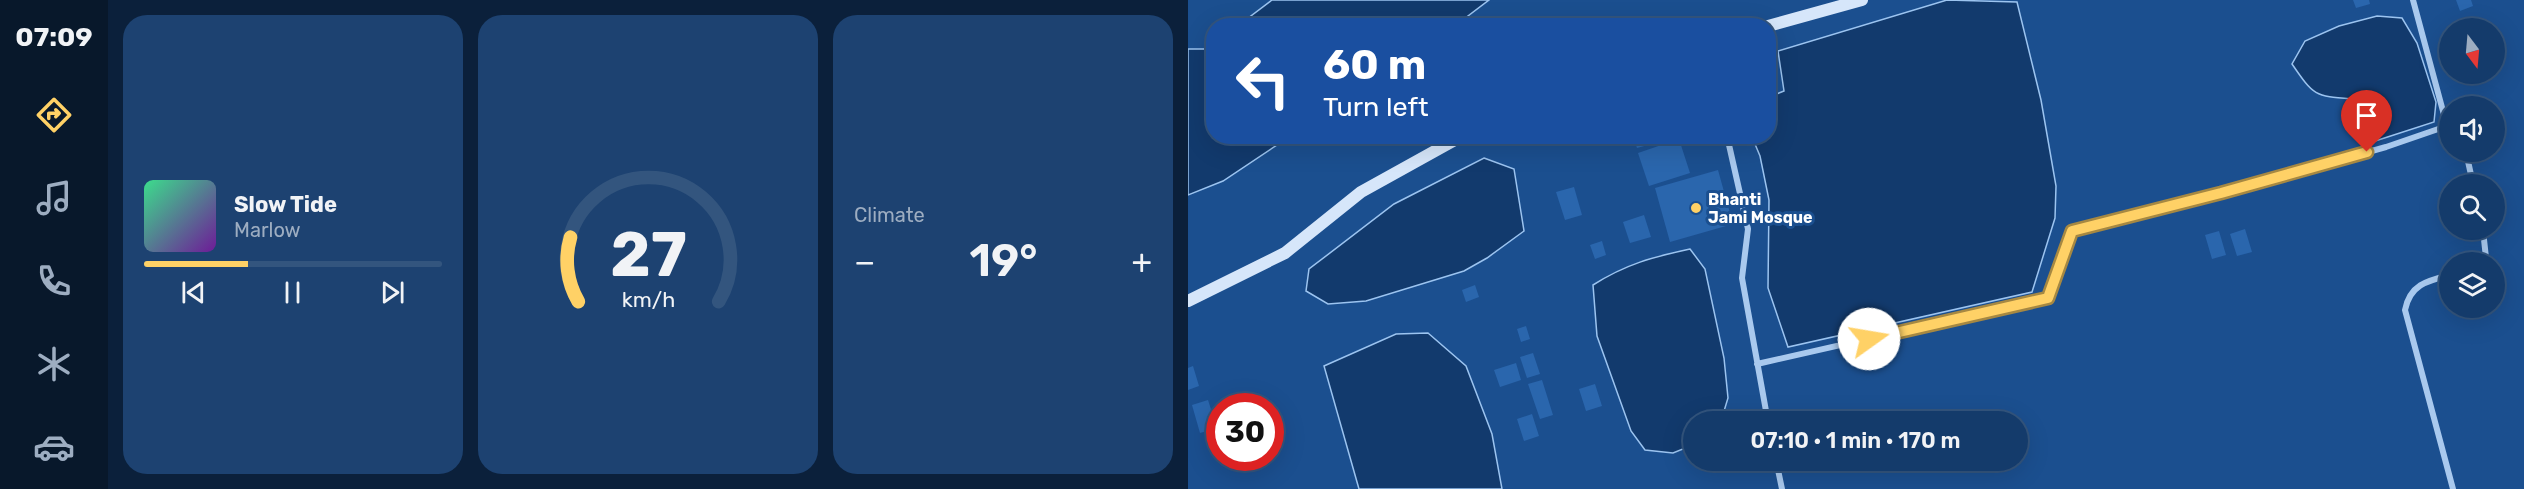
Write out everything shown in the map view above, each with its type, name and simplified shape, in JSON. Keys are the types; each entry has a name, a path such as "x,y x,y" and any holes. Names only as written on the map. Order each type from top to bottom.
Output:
{"street":[{"path":"1776,24 1862,0"},
{"path":"2413,0 2439,96"},
{"path":"1757,364 2048,298 2072,231 2175,205 2439,131"},
{"path":"1188,301 1285,253 1361,192 1448,144"},
{"path":"1729,144 1748,229 1742,278 1766,411"},
{"path":"2439,278 2413,289 2408,296 2405,310 2453,489"},
{"path":"1778,471 1782,489"}],"water":[{"path":"1272,0 1489,0 1465,18 1248,18"},
{"path":"1947,0 2017,2 2041,100 2056,186 2055,218 2032,292 1788,347 1768,288 1769,200 1760,156 1755,144 1776,144 1776,94 1784,91 1778,51"},
{"path":"2377,16 2402,18 2417,43 2436,102 2434,122 2372,142 2352,99 2330,97 2316,92 2305,83 2292,64 2305,41 2339,26"},
{"path":"1188,49 1206,49 1206,144 1278,144 1223,181 1188,195"},
{"path":"1484,158 1514,169 1524,231 1487,258 1464,271 1366,301 1328,304 1306,291 1309,269 1394,204"},
{"path":"1690,249 1705,269 1724,358 1728,398 1724,411 1683,411 1683,449 1673,453 1645,450 1631,431 1597,336 1593,285 1640,262"},
{"path":"1428,333 1466,366 1492,434 1502,489 1359,489 1324,366 1396,334"}],"building":[{"path":"2353,0 2369,0 2370,4 2356,8"},
{"path":"2456,0 2471,0 2473,6 2460,11"},
{"path":"1636,144 1652,144 1637,148"},
{"path":"1664,144 1681,144 1690,173 1649,186 1638,153"},
{"path":"1718,170 1733,224 1670,242 1655,188"},
{"path":"1574,187 1582,215 1565,220 1556,192"},
{"path":"1644,215 1651,237 1630,243 1623,222"},
{"path":"2245,229 2252,252 2237,256 2230,234"},
{"path":"2219,231 2226,255 2212,259 2205,235"},
{"path":"1602,241 1606,255 1595,259 1590,245"},
{"path":"1475,285 1479,297 1466,302 1462,290"},
{"path":"1526,326 1530,339 1521,342 1517,329"},
{"path":"1533,353 1540,374 1527,378 1520,357"},
{"path":"1516,363 1521,380 1500,387 1494,370"},
{"path":"1193,366 1199,386 1188,390 1188,368"},
{"path":"1542,380 1553,415 1540,419 1528,384"},
{"path":"1595,384 1602,406 1586,411 1579,389"},
{"path":"1206,401 1206,431 1200,433 1192,405"},
{"path":"1532,414 1539,436 1524,441 1517,419"}],"place":[{"name":"Bhanti Jami Mosque","path":"1696,208"}],"route":[{"path":"1869,339 2048,298 2072,231 2221,193 2367,152"}]}
